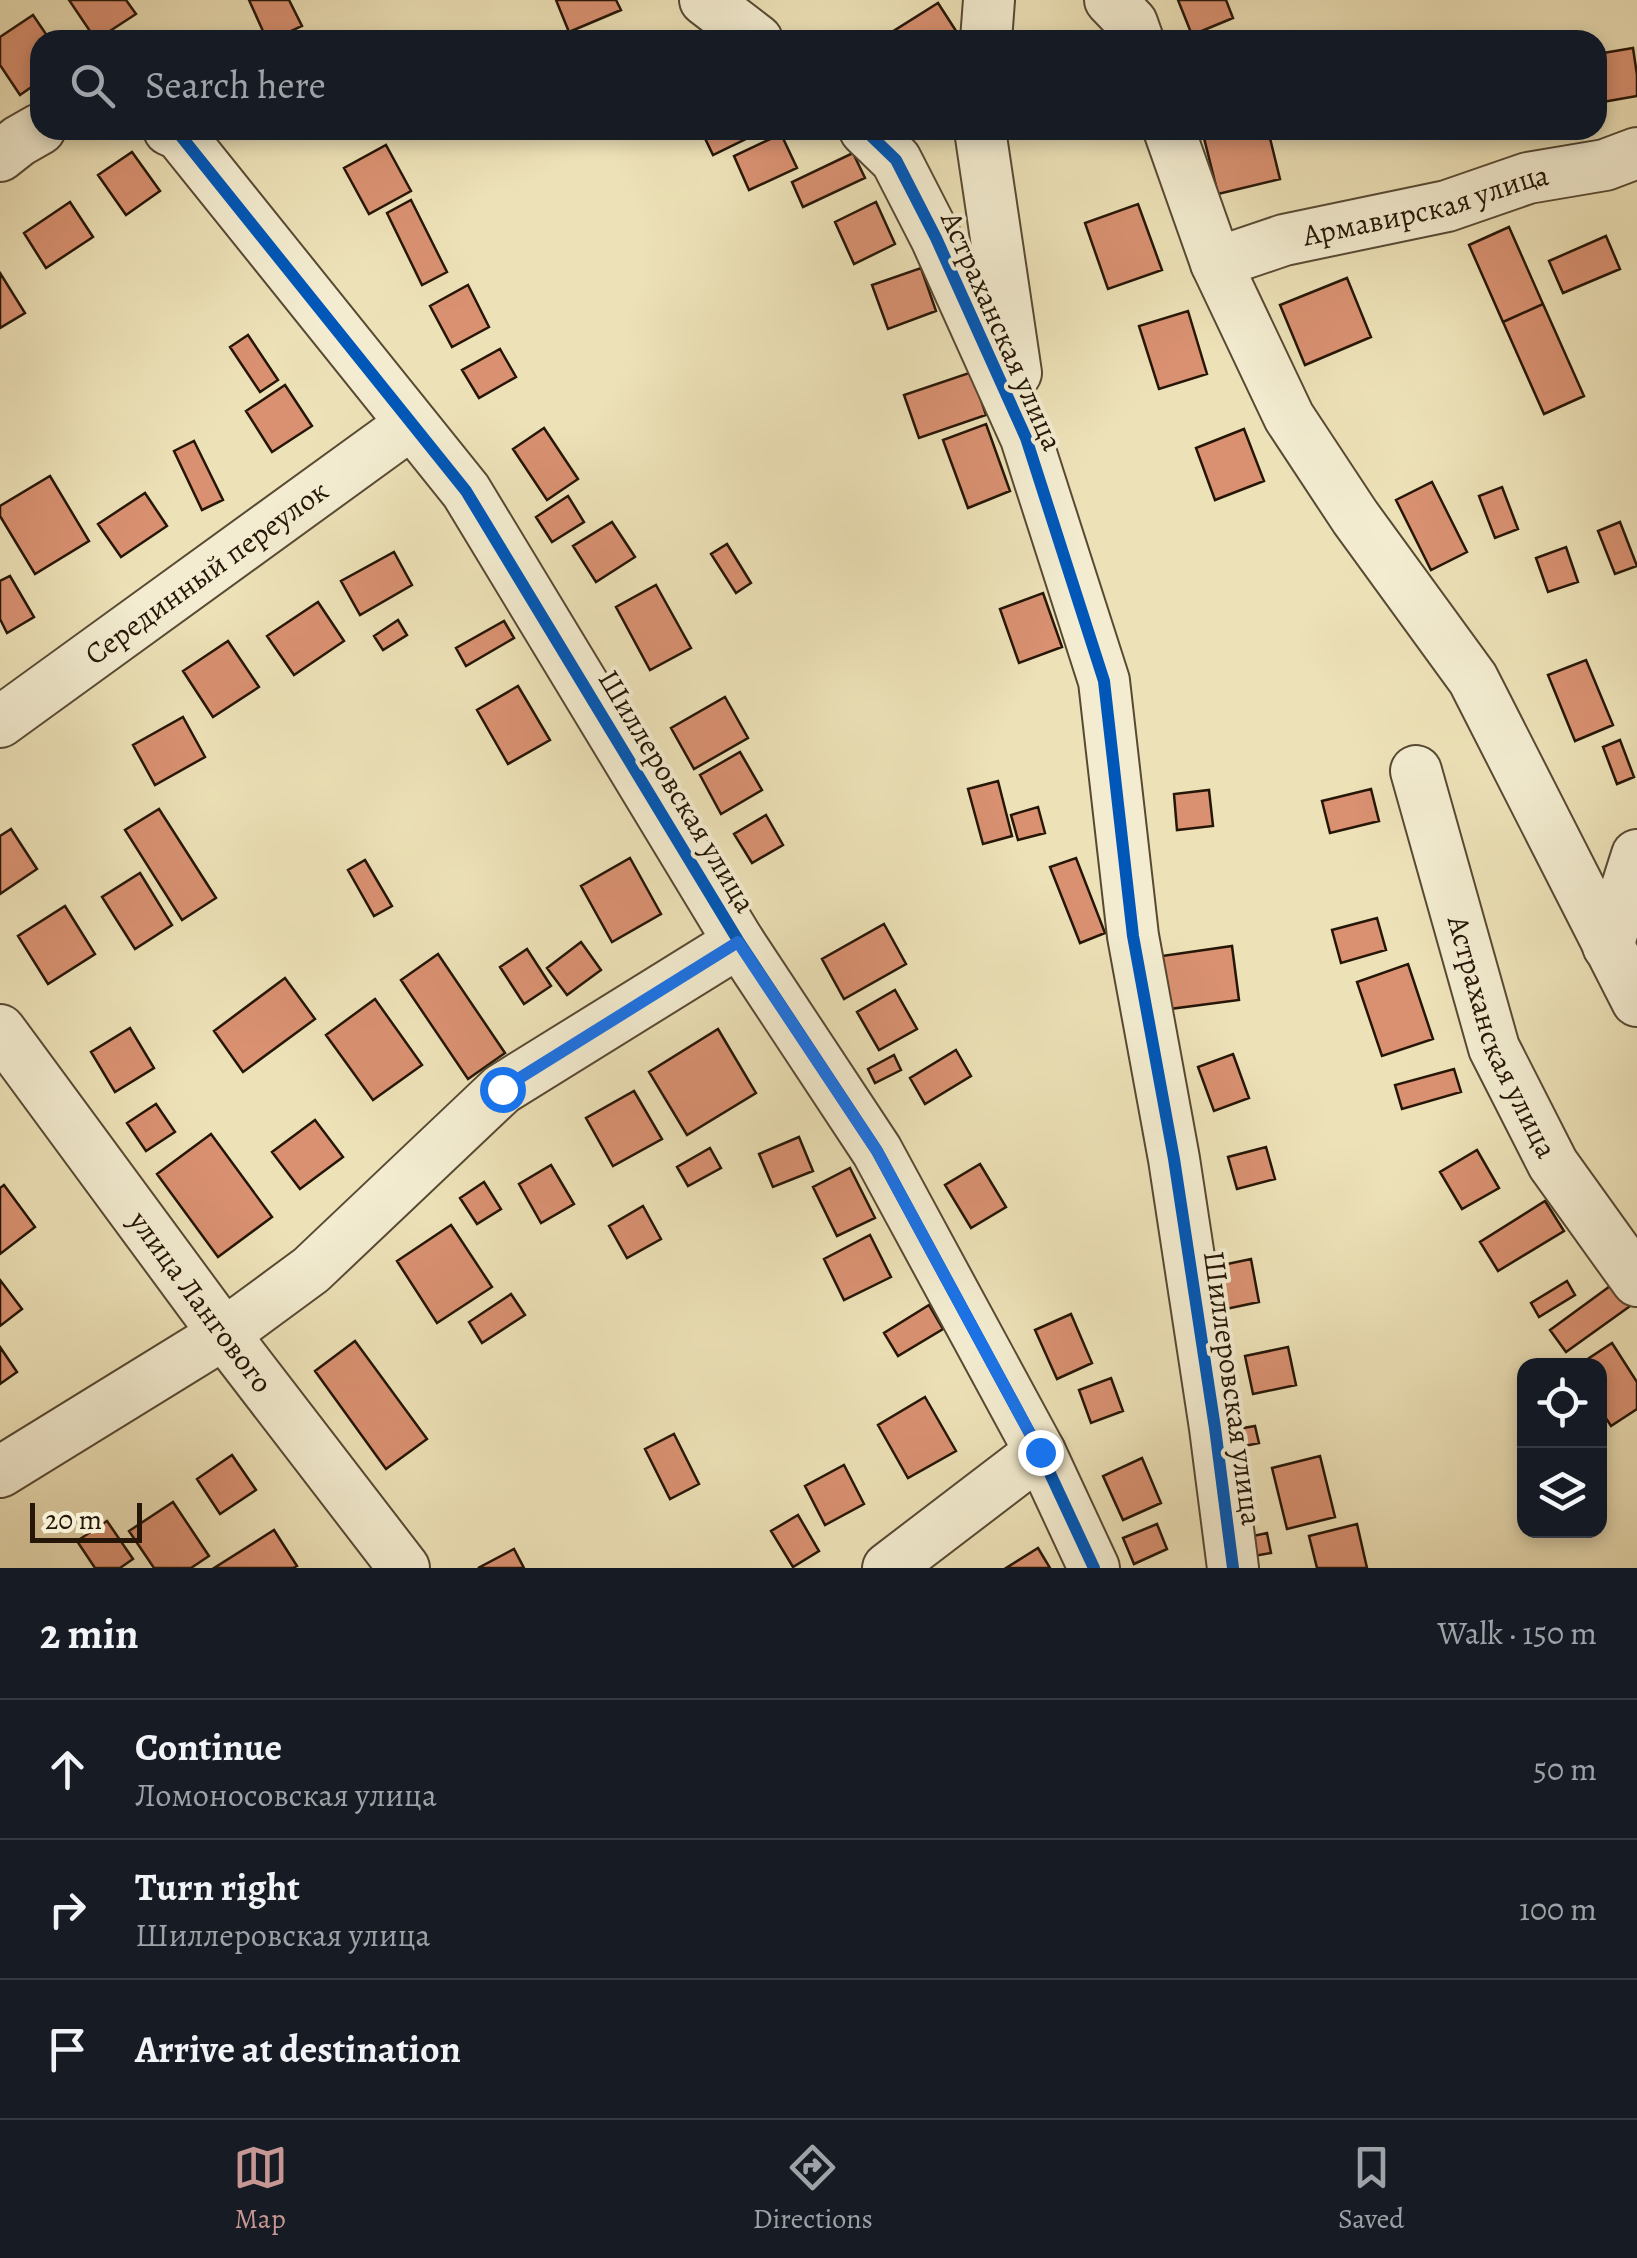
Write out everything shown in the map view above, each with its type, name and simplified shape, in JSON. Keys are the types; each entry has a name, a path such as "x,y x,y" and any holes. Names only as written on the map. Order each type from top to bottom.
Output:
{"street":[{"path":"705,0 744,30"},
{"path":"987,30 990,0"},
{"path":"1110,0 1134,30"},
{"path":"0,156 30,135"},
{"name":"Шиллеровская улица","path":"180,140 466,490 738,942 877,1151 1040,1452 1094,1568"},
{"name":"Астраханская улица","path":"875,140 896,160 936,238 1026,438 1104,682"},
{"path":"981,140 1026,438"},
{"path":"1173,140 1216,264 1288,417 1355,518 1473,679 1637,1001"},
{"name":"Армавирская улица","path":"1216,264 1284,240 1448,206 1528,178 1637,154"},
{"name":"Серединный переулок","path":"0,722 412,424"},
{"name":"Шиллеровская улица","path":"1104,682 1133,936 1174,1159 1233,1568"},
{"name":"Астраханская улица","path":"1416,772 1494,1048 1553,1164 1637,1281"},
{"path":"1608,946 1637,855"},
{"path":"0,1472 224,1334 311,1270 502,1089 738,942"},
{"name":"улица Лангового","path":"0,1030 224,1334 404,1568"},
{"path":"888,1568 1040,1452"}],"building":[{"path":"69,0 126,0 136,14 111,30 89,30"},
{"path":"249,0 289,0 302,26 293,30 262,30"},
{"path":"556,0 616,0 621,10 574,30 568,30"},
{"path":"1178,0 1226,0 1233,18 1204,30 1190,30"},
{"path":"938,3 955,30 895,30"},
{"path":"33,15 43,30 30,30 30,88 20,95 0,65 0,37"},
{"path":"1633,48 1637,96 1607,101 1607,52"},
{"path":"706,140 744,140 713,155"},
{"path":"768,140 784,140 797,168 749,190 734,156"},
{"path":"1204,140 1270,140 1280,179 1218,194"},
{"path":"386,145 411,191 369,214 344,168"},
{"path":"132,152 160,191 126,215 98,175"},
{"path":"853,153 865,178 803,207 792,182"},
{"path":"411,200 447,272 422,285 387,213"},
{"path":"70,202 93,237 46,268 24,233"},
{"path":"876,202 895,244 854,264 835,222"},
{"path":"1138,204 1162,270 1108,289 1085,223"},
{"path":"1509,227 1543,304 1503,322 1469,245"},
{"path":"1606,236 1620,269 1563,293 1549,261"},
{"path":"921,268 936,311 888,329 872,285"},
{"path":"0,273 25,313 0,328"},
{"path":"1347,278 1371,337 1305,365 1280,305"},
{"path":"468,285 489,327 452,347 430,306"},
{"path":"1543,304 1584,396 1544,414 1503,322"},
{"path":"1188,311 1207,374 1159,389 1139,326"},
{"path":"248,335 278,380 260,392 230,347"},
{"path":"500,349 516,377 479,398 462,370"},
{"path":"972,372 986,415 919,438 904,395"},
{"path":"285,385 312,426 272,452 246,411"},
{"path":"986,424 1010,491 968,508 943,440"},
{"path":"544,428 578,479 547,500 513,449"},
{"path":"1244,429 1264,481 1215,500 1196,448"},
{"path":"194,441 223,500 202,510 174,451"},
{"path":"50,476 89,541 35,574 0,516 0,506"},
{"path":"1432,482 1467,552 1431,570 1396,500"},
{"path":"1502,487 1518,529 1495,538 1479,496"},
{"path":"145,493 167,526 121,557 98,524"},
{"path":"568,496 584,522 552,542 536,517"},
{"path":"612,522 635,557 596,582 573,546"},
{"path":"1620,522 1637,566 1615,574 1598,531"},
{"path":"727,544 751,583 736,593 711,554"},
{"path":"1566,547 1578,582 1548,592 1536,558"},
{"path":"394,552 412,585 360,615 341,581"},
{"path":"10,576 34,617 7,633 0,619 0,581"},
{"path":"656,585 691,648 650,670 616,607"},
{"path":"1043,593 1062,647 1019,663 1000,609"},
{"path":"318,602 344,641 294,675 267,636"},
{"path":"398,620 407,635 383,650 374,636"},
{"path":"504,621 514,638 466,666 456,648"},
{"path":"228,641 259,687 213,717 183,671"},
{"path":"1586,660 1613,725 1575,741 1548,675"},
{"path":"518,686 550,740 508,764 477,710"},
{"path":"725,697 748,738 694,769 671,728"},
{"path":"183,717 205,757 155,785 133,745"},
{"path":"1620,740 1634,777 1617,784 1603,747"},
{"path":"740,752 762,790 721,814 700,775"},
{"path":"998,781 1012,836 983,844 968,789"},
{"path":"1371,789 1379,821 1330,833 1322,801"},
{"path":"1209,790 1213,826 1177,830 1174,794"},
{"path":"1038,807 1045,833 1018,840 1011,815"},
{"path":"159,809 216,898 182,920 125,830"},
{"path":"766,815 783,845 752,863 734,834"},
{"path":"11,829 37,869 0,894 0,836"},
{"path":"630,858 661,914 612,942 581,886"},
{"path":"1076,858 1105,933 1080,943 1050,867"},
{"path":"365,860 392,906 374,916 348,870"},
{"path":"140,873 172,925 135,949 102,897"},
{"path":"65,906 95,954 48,984 18,936"},
{"path":"1377,918 1386,950 1341,963 1332,930"},
{"path":"884,924 906,964 844,999 822,959"},
{"path":"581,942 601,970 567,995 547,968"},
{"path":"1232,946 1239,1000 1162,1010 1155,957"},
{"path":"527,949 551,986 524,1004 500,967"},
{"path":"438,954 505,1053 468,1079 401,980"},
{"path":"1408,964 1433,1039 1382,1056 1357,982"},
{"path":"285,978 315,1019 243,1072 214,1031"},
{"path":"895,990 917,1029 879,1050 857,1012"},
{"path":"375,999 422,1065 373,1100 326,1035"},
{"path":"130,1028 154,1068 115,1092 91,1052"},
{"path":"718,1029 756,1093 687,1135 649,1072"},
{"path":"956,1050 971,1076 925,1104 910,1078"},
{"path":"1233,1054 1249,1098 1214,1111 1198,1067"},
{"path":"894,1055 901,1070 875,1083 868,1069"},
{"path":"1454,1069 1461,1092 1402,1109 1395,1085"},
{"path":"634,1091 662,1139 613,1166 586,1118"},
{"path":"156,1104 175,1132 146,1151 127,1123"},
{"path":"315,1120 343,1157 300,1189 272,1152"},
{"path":"211,1134 272,1217 218,1257 157,1174"},
{"path":"799,1137 813,1171 773,1187 759,1154"},
{"path":"1266,1147 1275,1179 1237,1189 1228,1157"},
{"path":"710,1148 721,1168 688,1186 677,1167"},
{"path":"1477,1150 1499,1188 1462,1209 1440,1172"},
{"path":"980,1164 1006,1207 971,1228 945,1185"},
{"path":"551,1165 574,1204 541,1223 519,1184"},
{"path":"850,1168 875,1218 837,1236 813,1187"},
{"path":"484,1182 501,1209 477,1224 460,1198"},
{"path":"4,1185 35,1227 0,1254 0,1188"},
{"path":"1545,1201 1564,1231 1498,1271 1480,1242"},
{"path":"643,1206 661,1239 627,1258 609,1226"},
{"path":"451,1225 492,1287 437,1323 397,1261"},
{"path":"870,1235 891,1277 844,1300 824,1259"},
{"path":"1251,1259 1259,1302 1221,1310 1213,1267"},
{"path":"0,1280 22,1309 0,1326"},
{"path":"1567,1281 1575,1295 1539,1317 1531,1303"},
{"path":"1617,1281 1633,1304 1566,1352 1550,1330"},
{"path":"511,1294 525,1315 482,1343 469,1322"},
{"path":"929,1305 943,1329 898,1356 884,1333"},
{"path":"1071,1314 1092,1363 1057,1379 1035,1330"},
{"path":"355,1341 427,1439 386,1469 315,1371"},
{"path":"1612,1343 1637,1382 1637,1409 1611,1426 1607,1420 1607,1358 1589,1358"},
{"path":"0,1347 17,1372 0,1384"},
{"path":"1288,1347 1296,1385 1253,1394 1245,1356"},
{"path":"1111,1378 1123,1411 1091,1423 1079,1390"},
{"path":"925,1397 956,1451 908,1478 878,1425"},
{"path":"1255,1426 1259,1443 1235,1448 1232,1430"},
{"path":"674,1434 699,1484 670,1499 645,1449"},
{"path":"232,1455 256,1490 220,1514 197,1479"},
{"path":"1320,1456 1335,1517 1287,1529 1272,1468"},
{"path":"1142,1458 1161,1503 1123,1520 1103,1476"},
{"path":"844,1465 864,1504 825,1525 805,1486"},
{"path":"173,1502 209,1556 191,1568 154,1568 129,1531"},
{"path":"798,1515 819,1551 793,1567 771,1531"},
{"path":"107,1521 133,1559 120,1568 95,1568 77,1541"},
{"path":"1157,1524 1167,1549 1134,1564 1123,1538"},
{"path":"1357,1524 1367,1568 1317,1568 1309,1536"},
{"path":"274,1530 297,1566 214,1568"},
{"path":"1267,1533 1271,1553 1248,1557 1244,1538"},
{"path":"1038,1548 1050,1568 1006,1568"},
{"path":"514,1549 524,1568 478,1568"}],"cycle path":[{"path":"184,140 466,491 739,942 877,1151 1040,1452 1094,1568"},
{"path":"875,140 896,160 936,238 1026,438 1104,681 1133,936 1174,1159 1233,1568"}],"route":[{"path":"502,1089 738,942 877,1151 1040,1452"}]}
